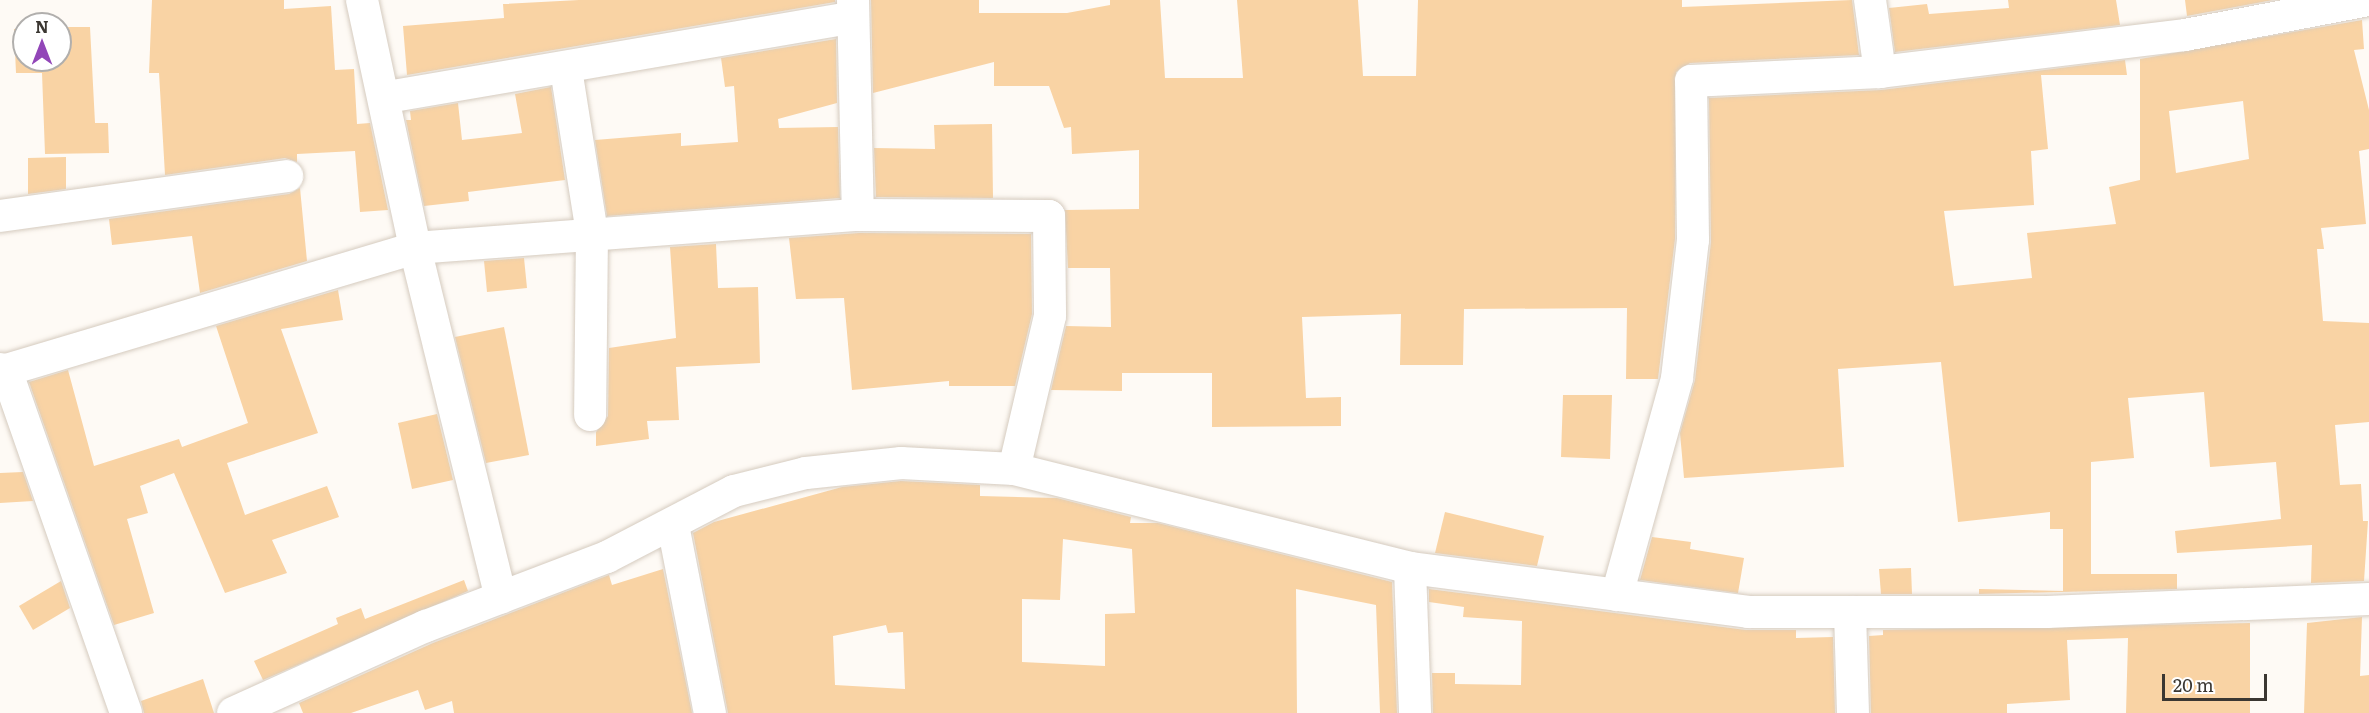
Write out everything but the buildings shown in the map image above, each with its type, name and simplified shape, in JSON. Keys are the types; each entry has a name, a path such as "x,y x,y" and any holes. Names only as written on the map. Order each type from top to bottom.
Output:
{"street":[{"path":"362,0 387,97 415,249 501,598"},
{"path":"1870,0 1880,72"},
{"path":"1617,595 1677,378 1693,240 1691,81 1880,72 2185,35 2369,0"},
{"path":"387,97 566,69 852,9 858,215"},
{"path":"566,69 592,233 590,416"},
{"path":"0,216 287,176"},
{"path":"126,713 3,370 415,249 592,233 858,215 1049,216 1050,316 1014,469"},
{"path":"233,713 673,525 734,491 806,473 901,463 1014,469 1410,568 1748,612 2047,612 2369,599"},
{"path":"673,525 710,713"},
{"path":"1410,568 1415,713"},
{"path":"1850,612 1853,713"}]}
